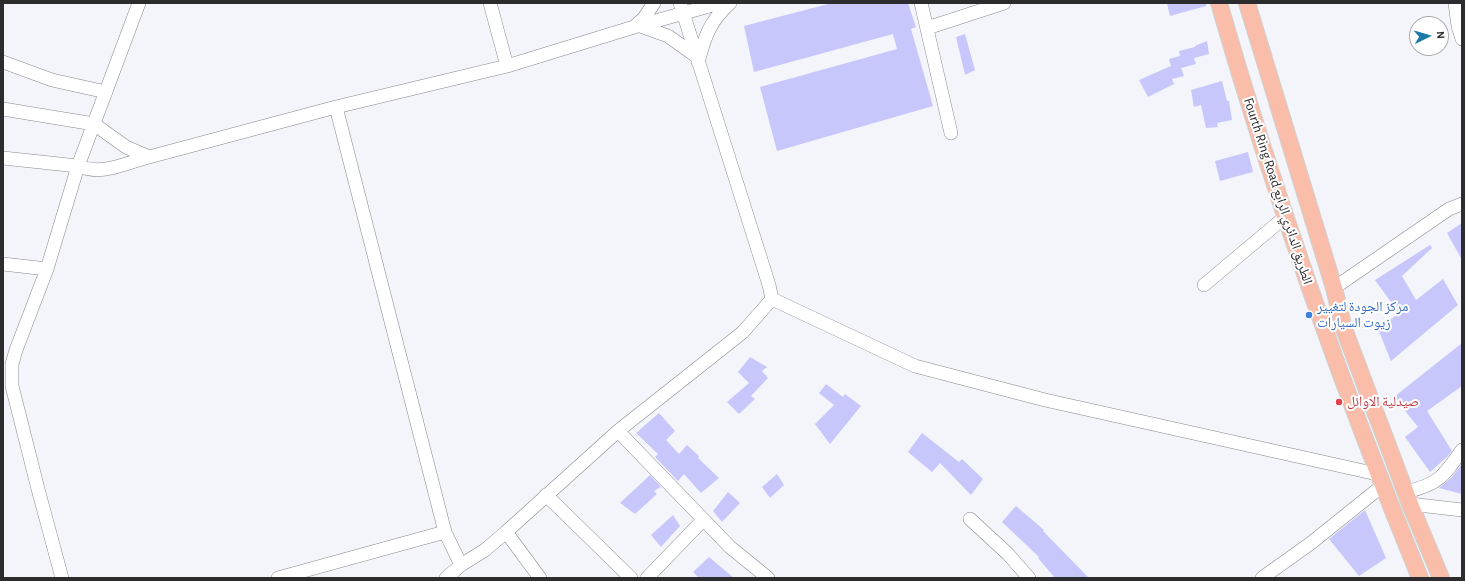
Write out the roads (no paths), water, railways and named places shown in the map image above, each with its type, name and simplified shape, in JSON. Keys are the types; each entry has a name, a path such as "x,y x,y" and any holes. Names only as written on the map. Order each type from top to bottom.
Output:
{"main road":[{"name":"Fourth Ring Road الطريق الدائري الرابع","path":"1220,3 1242,84 1285,217 1326,335 1380,480 1420,578"},
{"name":"Fourth Ring Road الطريق الدائري الرابع","path":"1247,3 1334,288 1344,329 1408,498 1441,578"},
{"path":"1326,335 1344,329"}],"street":[{"path":"62,578 7,363 16,350 25,329 47,269 78,166 138,3"},
{"path":"490,3 507,66"},
{"path":"637,26 654,3"},
{"path":"3,158 78,166 87,170 95,171 119,166 336,108 507,66 637,26 681,8 720,3"},
{"path":"697,59 707,31 720,12 730,3"},
{"path":"920,3 951,133"},
{"path":"927,28 1004,3"},
{"path":"1455,3 1462,7"},
{"path":"1455,3 1458,26 1462,39"},
{"path":"681,8 772,299 915,366 1045,400 1380,480"},
{"path":"637,26 656,30 668,36 697,59"},
{"path":"3,62 52,80 106,92"},
{"path":"336,108 445,532 461,565"},
{"path":"3,109 94,124 126,147 149,157"},
{"path":"1334,288 1449,209 1462,204"},
{"path":"1204,286 1285,217"},
{"path":"3,264 47,269"},
{"path":"446,578 461,565 485,550 618,431 743,332 772,299"},
{"path":"618,431 730,547 768,578"},
{"path":"1408,498 1437,481 1462,450"},
{"path":"1262,578 1311,542 1380,480"},
{"path":"546,495 631,578"},
{"path":"1408,498 1462,510"},
{"path":"970,519 1008,554 1029,578"},
{"path":"647,578 703,520"},
{"path":"278,578 445,532"},
{"path":"506,532 540,578"}],"place":[{"name":"مركز الجودة لتغيير زيوت السيارات","path":"1309,315"},
{"name":"صيدلية الاوائل","path":"1339,402"}]}
